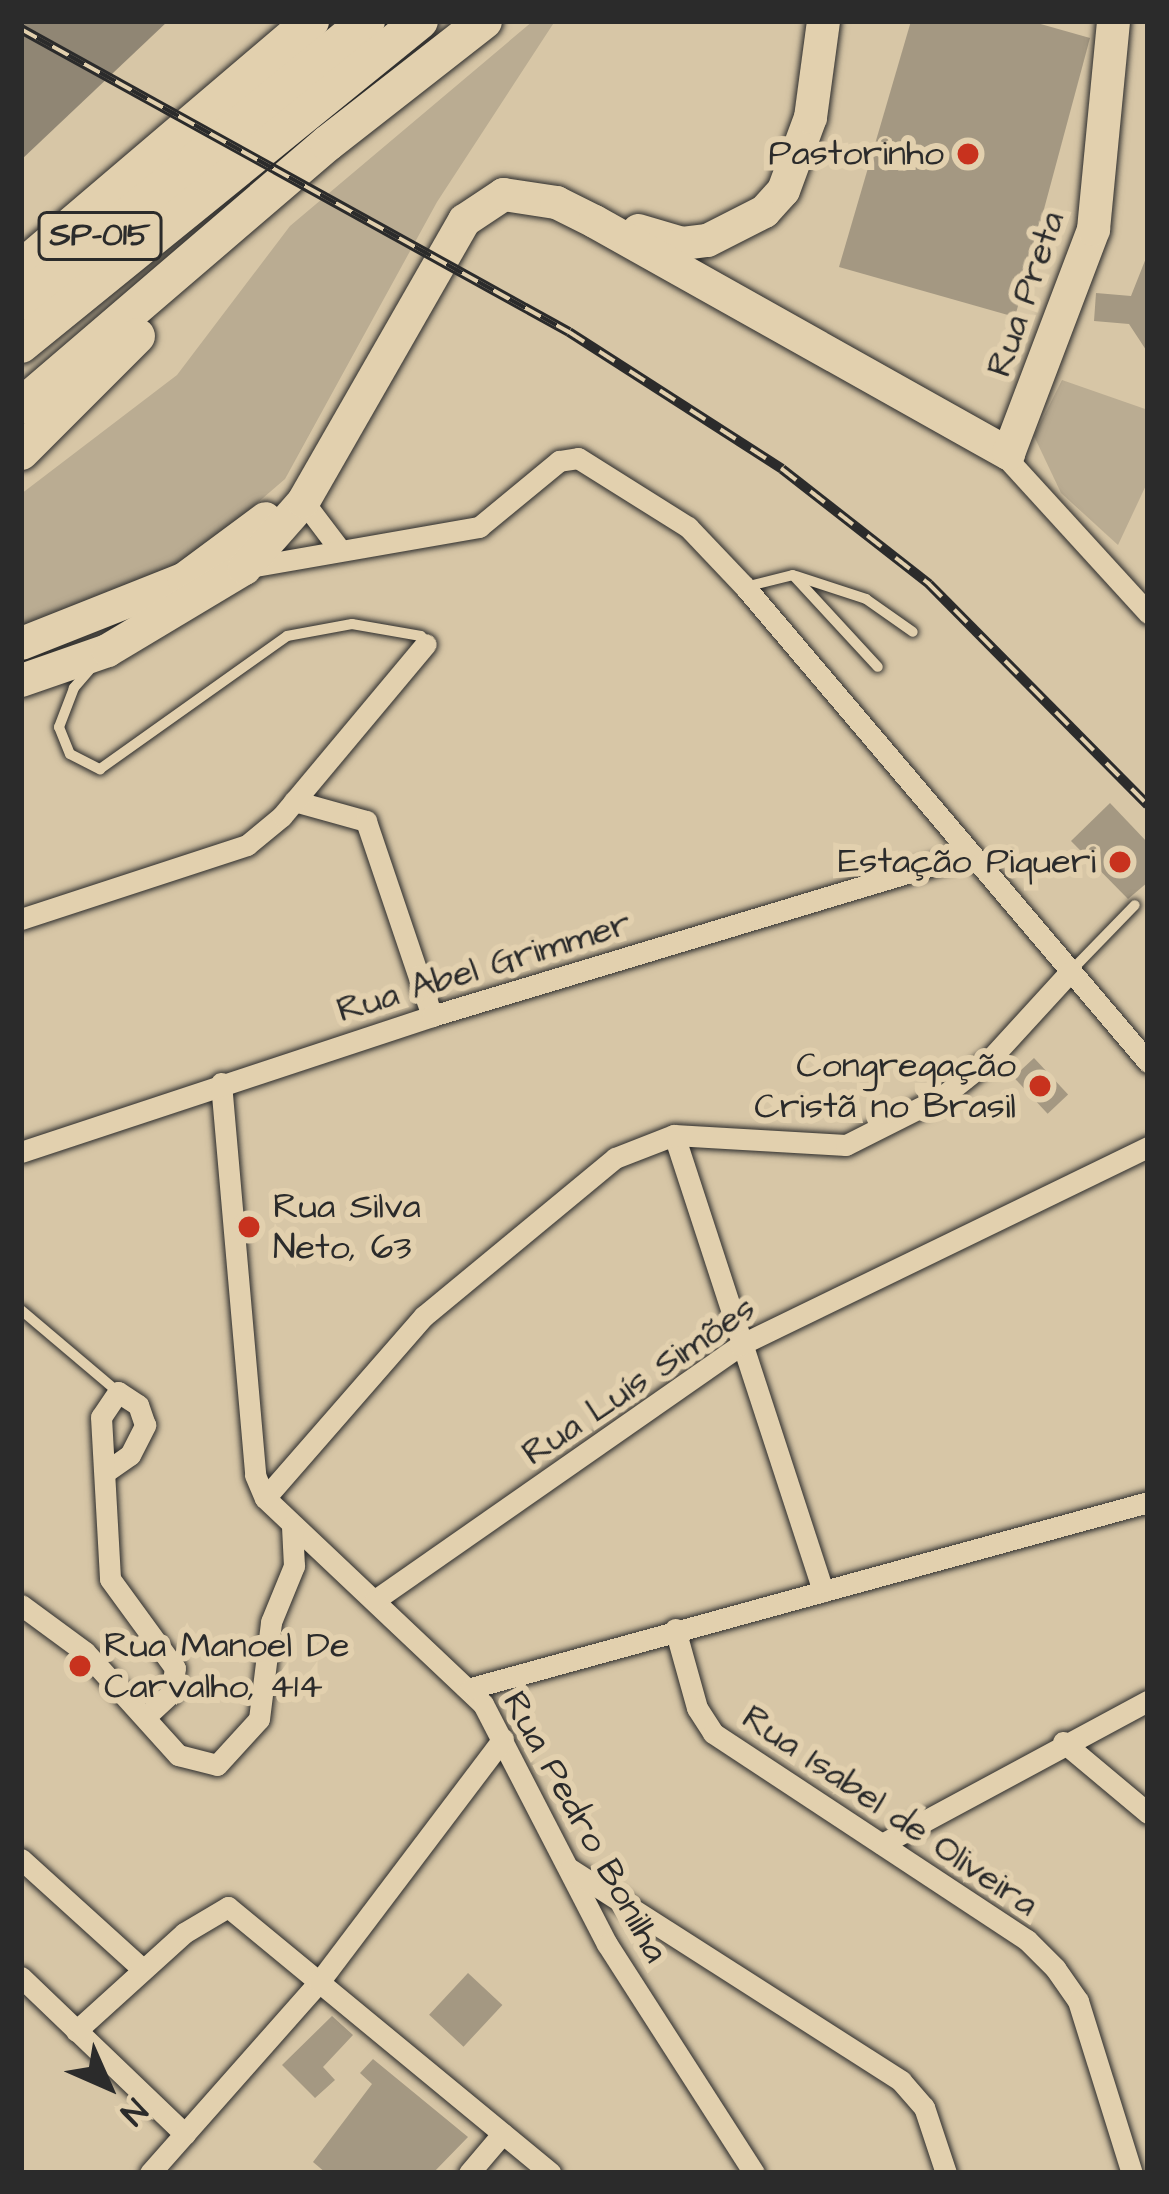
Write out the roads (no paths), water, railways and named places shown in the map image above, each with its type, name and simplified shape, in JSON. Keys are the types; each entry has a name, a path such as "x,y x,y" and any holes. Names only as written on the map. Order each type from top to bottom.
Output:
{"highway":[{"name":"SP-015","path":"21,268 311,21"},
{"name":"SP-015","path":"24,329 367,21"},
{"path":"366,65 399,21"},
{"path":"24,329 420,21"},
{"path":"21,406 474,25"},
{"path":"21,452 170,304 204,250"}],"main road":[{"path":"677,258 736,229 783,190 810,117 823,21"},
{"name":"Rua Preta","path":"1014,459 1093,229 1113,21"},
{"path":"21,643 183,578 264,519 345,404 406,287 473,187 535,177 644,233 677,258"},
{"path":"21,680 107,650 244,568 303,500 464,220 503,194 556,202 677,258 1014,459"}],"street":[{"path":"244,568 479,527 559,461 578,458 688,527 745,587 1148,1061"},
{"path":"1014,459 1148,613"},
{"path":"303,500 340,550"},
{"path":"21,920 247,845 294,801 426,644"},
{"path":"294,801 366,821 431,1016"},
{"name":"Rua Abel Grimmer","path":"21,1151 431,1016 970,854"},
{"path":"265,1498 424,1316 615,1158 674,1135 846,1145 944,1096 992,1058 1070,972"},
{"path":"221,1083 249,1422 265,1498"},
{"path":"674,1135 823,1591"},
{"name":"Rua Luís Simões","path":"375,1600 740,1345 1148,1147"},
{"path":"107,1471 130,1455 146,1425 138,1405 118,1392 101,1417 110,1579 175,1668 171,1693 146,1717"},
{"name":"Rua Pedro Bonilha","path":"265,1498 471,1688 503,1739 607,1944 754,2173"},
{"path":"471,1688 1148,1502"},
{"path":"21,1605 85,1652 192,1764 229,1758 259,1719 271,1622 290,1580 292,1526"},
{"path":"290,1580 311,1569 344,1573"},
{"name":"Rua Isabel de Oliveira","path":"675,1629 697,1708 712,1733 1027,1940 1054,1968 1078,2001 1132,2173"},
{"path":"882,1844 1063,1742 1148,1701"},
{"path":"150,2173 319,1982 503,1739"},
{"path":"1063,1742 1148,1813"},
{"path":"21,1859 141,1968"},
{"path":"569,1869 901,2081 924,2107 946,2173"},
{"path":"76,2031 141,1968 217,1910 239,1913 551,2173"},
{"path":"21,1977 185,2134"},
{"path":"469,2173 503,2133"}],"lane":[{"path":"745,587 793,575 866,599 913,632"},
{"path":"793,575 878,667"},
{"path":"107,650 74,688 58,727 70,754 89,768 115,764 287,636 352,624 422,636 426,644"},
{"path":"1070,972 1135,905"},
{"path":"21,1310 118,1392"}],"railway":[{"path":"21,29 569,332 782,469 929,584 1148,805"}],"place":[{"name":"Pastorinho","path":"968,154"},
{"name":"Estação Piqueri","path":"1120,862"},
{"name":"Congregação Cristã no Brasil","path":"1040,1086"},
{"name":"Rua Silva Neto, 63","path":"249,1227"},
{"name":"Rua Manoel De Carvalho, 414","path":"80,1666"}]}
